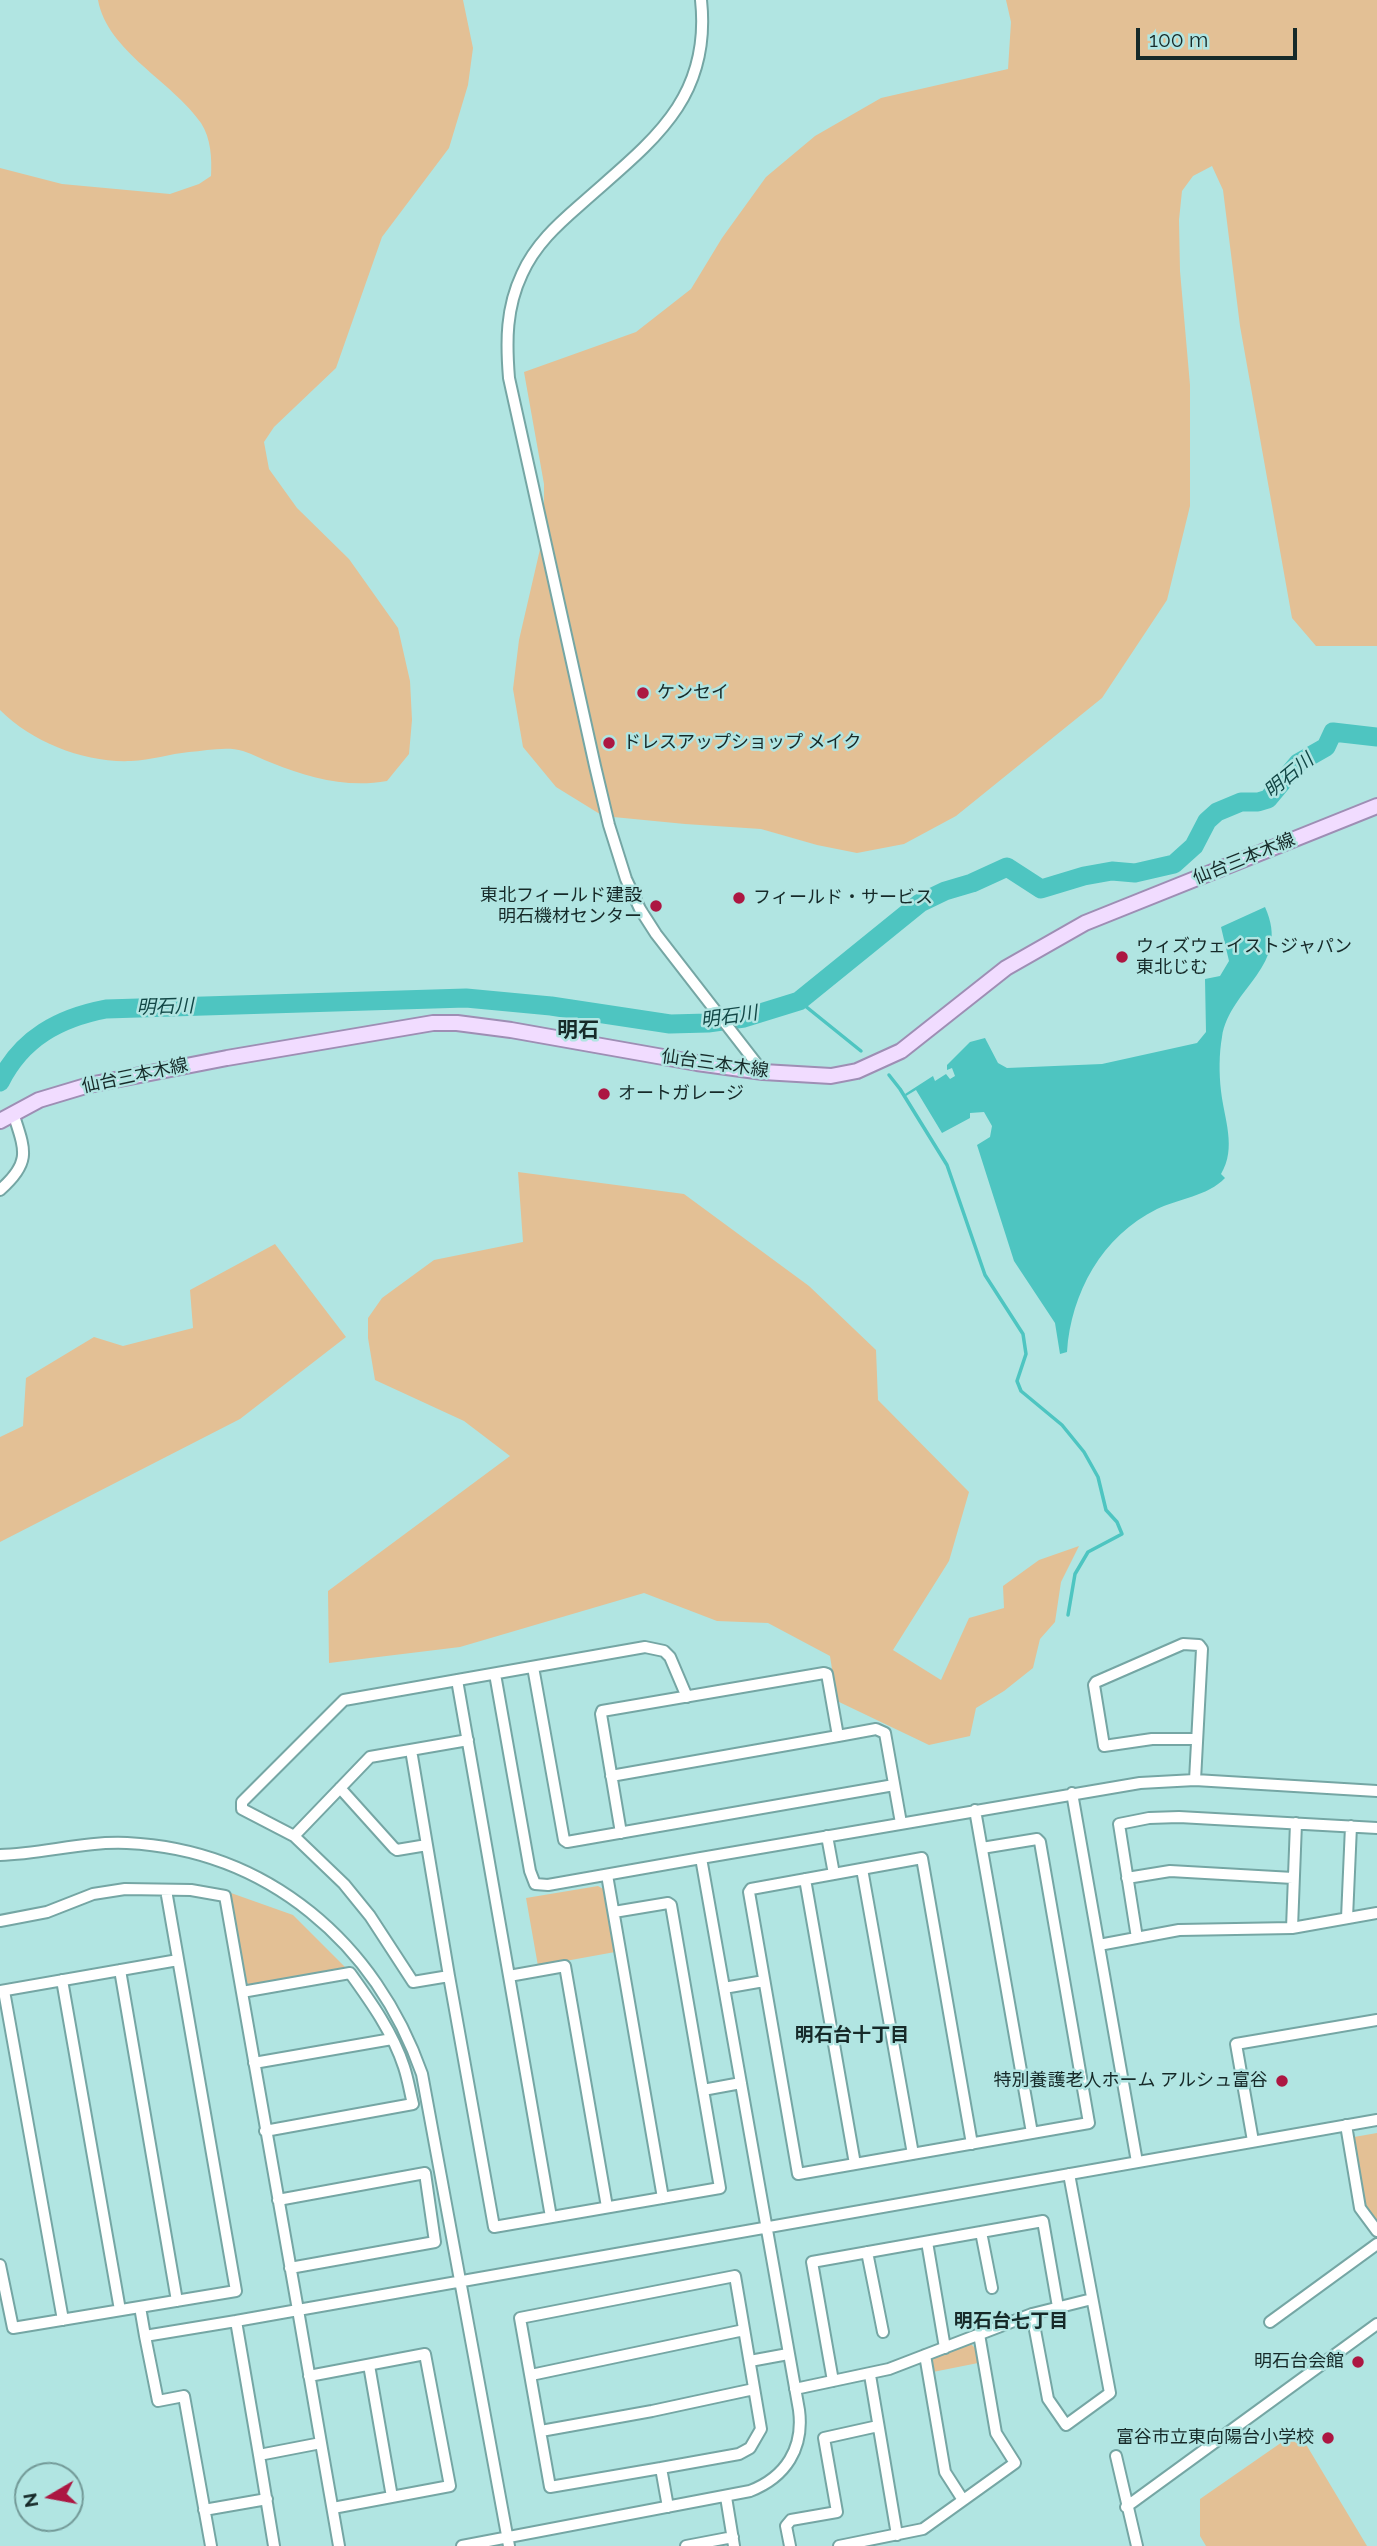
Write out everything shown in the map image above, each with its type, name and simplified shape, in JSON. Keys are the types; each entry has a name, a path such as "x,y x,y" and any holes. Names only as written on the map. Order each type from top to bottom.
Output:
{"main road":[{"name":"仙台三本木線","path":"5,1118 39,1100 89,1085 433,1023 457,1023 511,1030 763,1072 831,1076 857,1071 901,1051 1006,968 1085,923 1377,806"}],"street":[{"path":"701,0 704,26 702,49 695,74 676,111 645,147 550,231 534,251 513,295 506,345 509,378 595,766 609,825 626,879 656,934 763,1072"},
{"path":"0,1190 19,1172 24,1155 5,1118"},
{"path":"1195,1780 1202,1649 1199,1645 1183,1644 1094,1685 1104,1746 1152,1739 1196,1739"},
{"path":"450,1976 413,1982 353,1894 294,1836 242,1809 242,1802 339,1702 344,1700 637,1648 664,1651 670,1657 687,1696"},
{"path":"533,1667 564,1840 567,1842 894,1785"},
{"path":"621,1833 602,1711 824,1672 827,1674 838,1736"},
{"path":"495,1674 531,1879 541,1886 1140,1783 1195,1780 1377,1791"},
{"path":"457,1680 551,2217"},
{"path":"611,1776 876,1729 885,1733 901,1823"},
{"path":"294,1836 370,1757 468,1740"},
{"path":"411,1750 494,2227 720,2188 671,1905 668,1903 614,1912"},
{"path":"340,1788 394,1849 427,1845"},
{"path":"1072,1793 1137,2162"},
{"path":"975,1810 1031,2133"},
{"path":"1137,1938 1119,1824 1172,1817 1377,1828"},
{"path":"1292,1928 1296,1823"},
{"path":"1347,1918 1350,1826"},
{"path":"827,1836 834,1874"},
{"path":"972,2144 922,1858 751,1889 749,1892 798,2174 972,2144 1089,2123 1040,1842 1037,1839 982,1849"},
{"path":"0,1855 99,1843 163,1847 194,1854 225,1864 287,1895 342,1939 368,1969 401,2021 413,2048 429,2109 508,2542"},
{"path":"462,2546 508,2542 750,2491 769,2483 789,2463 800,2431 795,2389 701,1858"},
{"path":"862,1869 913,2154"},
{"path":"1127,1878 1170,1871 1293,1878"},
{"path":"607,1875 663,2197"},
{"path":"805,1879 855,2164"},
{"path":"0,1921 47,1912 93,1894 125,1889 191,1890 225,1896 339,2546"},
{"path":"0,2265 13,2328 236,2291 166,1890"},
{"path":"1099,1945 1178,1930 1292,1928 1377,1913"},
{"path":"63,2320 2,1991 178,1960"},
{"path":"509,1976 565,1966 607,2207"},
{"path":"120,1970 177,2301"},
{"path":"242,1992 351,1973 369,1998 391,2039 404,2067 413,2105 265,2131"},
{"path":"62,1980 120,2310"},
{"path":"724,1988 764,1981"},
{"path":"1253,2141 1236,2044 1377,2020"},
{"path":"254,2063 391,2039"},
{"path":"703,2090 741,2083"},
{"path":"145,2336 1377,2120"},
{"path":"1346,2125 1360,2208 1377,2231"},
{"path":"278,2200 425,2173 435,2242 290,2267"},
{"path":"1032,2314 1048,2399 1066,2425 1110,2393 1069,2174"},
{"path":"833,2381 812,2262 1043,2221 1058,2307"},
{"path":"981,2232 992,2288"},
{"path":"927,2242 945,2348"},
{"path":"1270,2322 1377,2244"},
{"path":"867,2252 883,2332"},
{"path":"735,2276 744,2330 761,2429 750,2448 739,2454 550,2487 520,2318 735,2276"},
{"path":"795,2389 870,2375 1032,2314 1093,2299"},
{"path":"140,2307 158,2401 184,2396 211,2546"},
{"path":"236,2320 274,2546"},
{"path":"1126,2507 1377,2324"},
{"path":"531,2375 744,2330"},
{"path":"839,2546 923,2529 1014,2463 996,2433 979,2334"},
{"path":"309,2376 425,2354 450,2486 333,2508"},
{"path":"750,2361 789,2354"},
{"path":"925,2356 945,2472 963,2500"},
{"path":"369,2365 392,2497"},
{"path":"870,2375 897,2535"},
{"path":"541,2431 754,2389"},
{"path":"790,2546 786,2526 791,2521 837,2512 824,2438 878,2426"},
{"path":"259,2455 321,2443"},
{"path":"1116,2456 1137,2546"},
{"path":"661,2469 668,2507"},
{"path":"686,2546 733,2542 726,2497"},
{"path":"204,2510 267,2499"}],"shaded area":[{"path":"98,0 463,0 473,48 468,85 449,148 382,237 336,368 274,427 264,442 269,469 297,508 349,559 398,628 410,681 412,720 409,754 387,781 357,783 328,780 230,749 131,761 96,759 44,741 13,722 0,710 0,168 62,184 170,194 199,184 211,176 210,149 201,123 189,108 127,51 104,18"},
{"path":"1006,0 1377,0 1377,646 1316,646 1292,618 1240,326 1223,190 1212,166 1193,176 1182,191 1179,220 1180,271 1190,385 1190,506 1167,600 1102,698 956,816 904,844 857,853 761,829 603,816 556,787 523,747 513,689 519,640 544,532 544,484 524,372 636,332 691,289 722,238 766,177 815,136 881,98 1008,69 1011,22"},
{"path":"518,1172 684,1194 809,1286 876,1350 878,1400 969,1492 949,1561 893,1650 941,1680 969,1618 1004,1608 1003,1586 1039,1560 1079,1546 1061,1582 1055,1622 1040,1639 1033,1668 1004,1691 976,1708 970,1736 929,1745 837,1701 830,1656 768,1623 717,1621 644,1593 460,1647 329,1663 328,1591 510,1456 464,1421 375,1380 368,1338 368,1318 382,1298 434,1260 523,1242"},
{"path":"275,1244 346,1337 240,1419 0,1542 0,1437 23,1426 26,1378 94,1337 123,1346 193,1328 190,1290"},
{"path":"598,1886 605,1890 615,1952 538,1966 526,1898"},
{"path":"231,1893 293,1915 345,1967 252,1987 245,1981"},
{"path":"1377,2133 1377,2222 1366,2207 1354,2137"},
{"path":"969,2342 975,2348 978,2363 933,2372 931,2362 934,2358"},
{"path":"1298,2431 1367,2546 1206,2546 1200,2536 1200,2499"}],"water":[{"path":"1265,907 1271,927 1271,945 1257,975 1227,1019 1221,1043 1220,1084 1229,1143 1226,1164 1221,1174 1225,1178 1202,1193 1157,1209 1120,1234 1093,1268 1083,1288 1075,1309 1067,1352 1060,1354 1055,1323 1014,1261 977,1145 990,1137 992,1126 984,1112 970,1113 970,1118 942,1133 916,1090 906,1096 905,1094 933,1076 935,1081 946,1074 950,1079 955,1076 952,1068 947,1070 947,1065 970,1042 985,1038 998,1063 1007,1068 1102,1064 1197,1043 1206,1032 1205,979 1220,976 1229,961 1221,927"}],"waterway":[{"name":"明石川","path":"0,1082 19,1053 44,1032 73,1018 106,1009 466,998 551,1006 670,1024 744,1018 799,1001 920,903 945,891 972,883 1007,867 1041,889 1084,876 1112,871 1135,873 1174,864 1194,846 1207,821 1217,812 1241,802 1268,799 1298,763 1326,747 1333,732 1377,737"},
{"path":"799,1001 861,1051"},
{"path":"889,1075 947,1165 985,1275 1023,1334 1026,1354 1017,1381 1021,1391 1062,1425 1084,1452 1098,1477 1106,1510 1117,1522 1122,1534 1088,1552 1075,1574 1068,1615"}],"place":[{"name":"ケンセイ","path":"643,693"},
{"name":"ドレスアップショップ メイク","path":"609,743"},
{"name":"フィールド・サービス","path":"739,898"},
{"name":"東北フィールド建設 明石機材センター","path":"656,906"},
{"name":"ウィズウェイストジャパン 東北じむ","path":"1122,957"},
{"name":"オートガレージ","path":"604,1094"},
{"name":"特別養護老人ホーム アルシュ富谷","path":"1282,2081"},
{"name":"明石台会館","path":"1358,2362"},
{"name":"富谷市立東向陽台小学校","path":"1328,2438"}],"district":[{"name":"明石","path":"578,1031"},
{"name":"明石台十丁目","path":"852,2035"},
{"name":"明石台七丁目","path":"1011,2321"}]}
